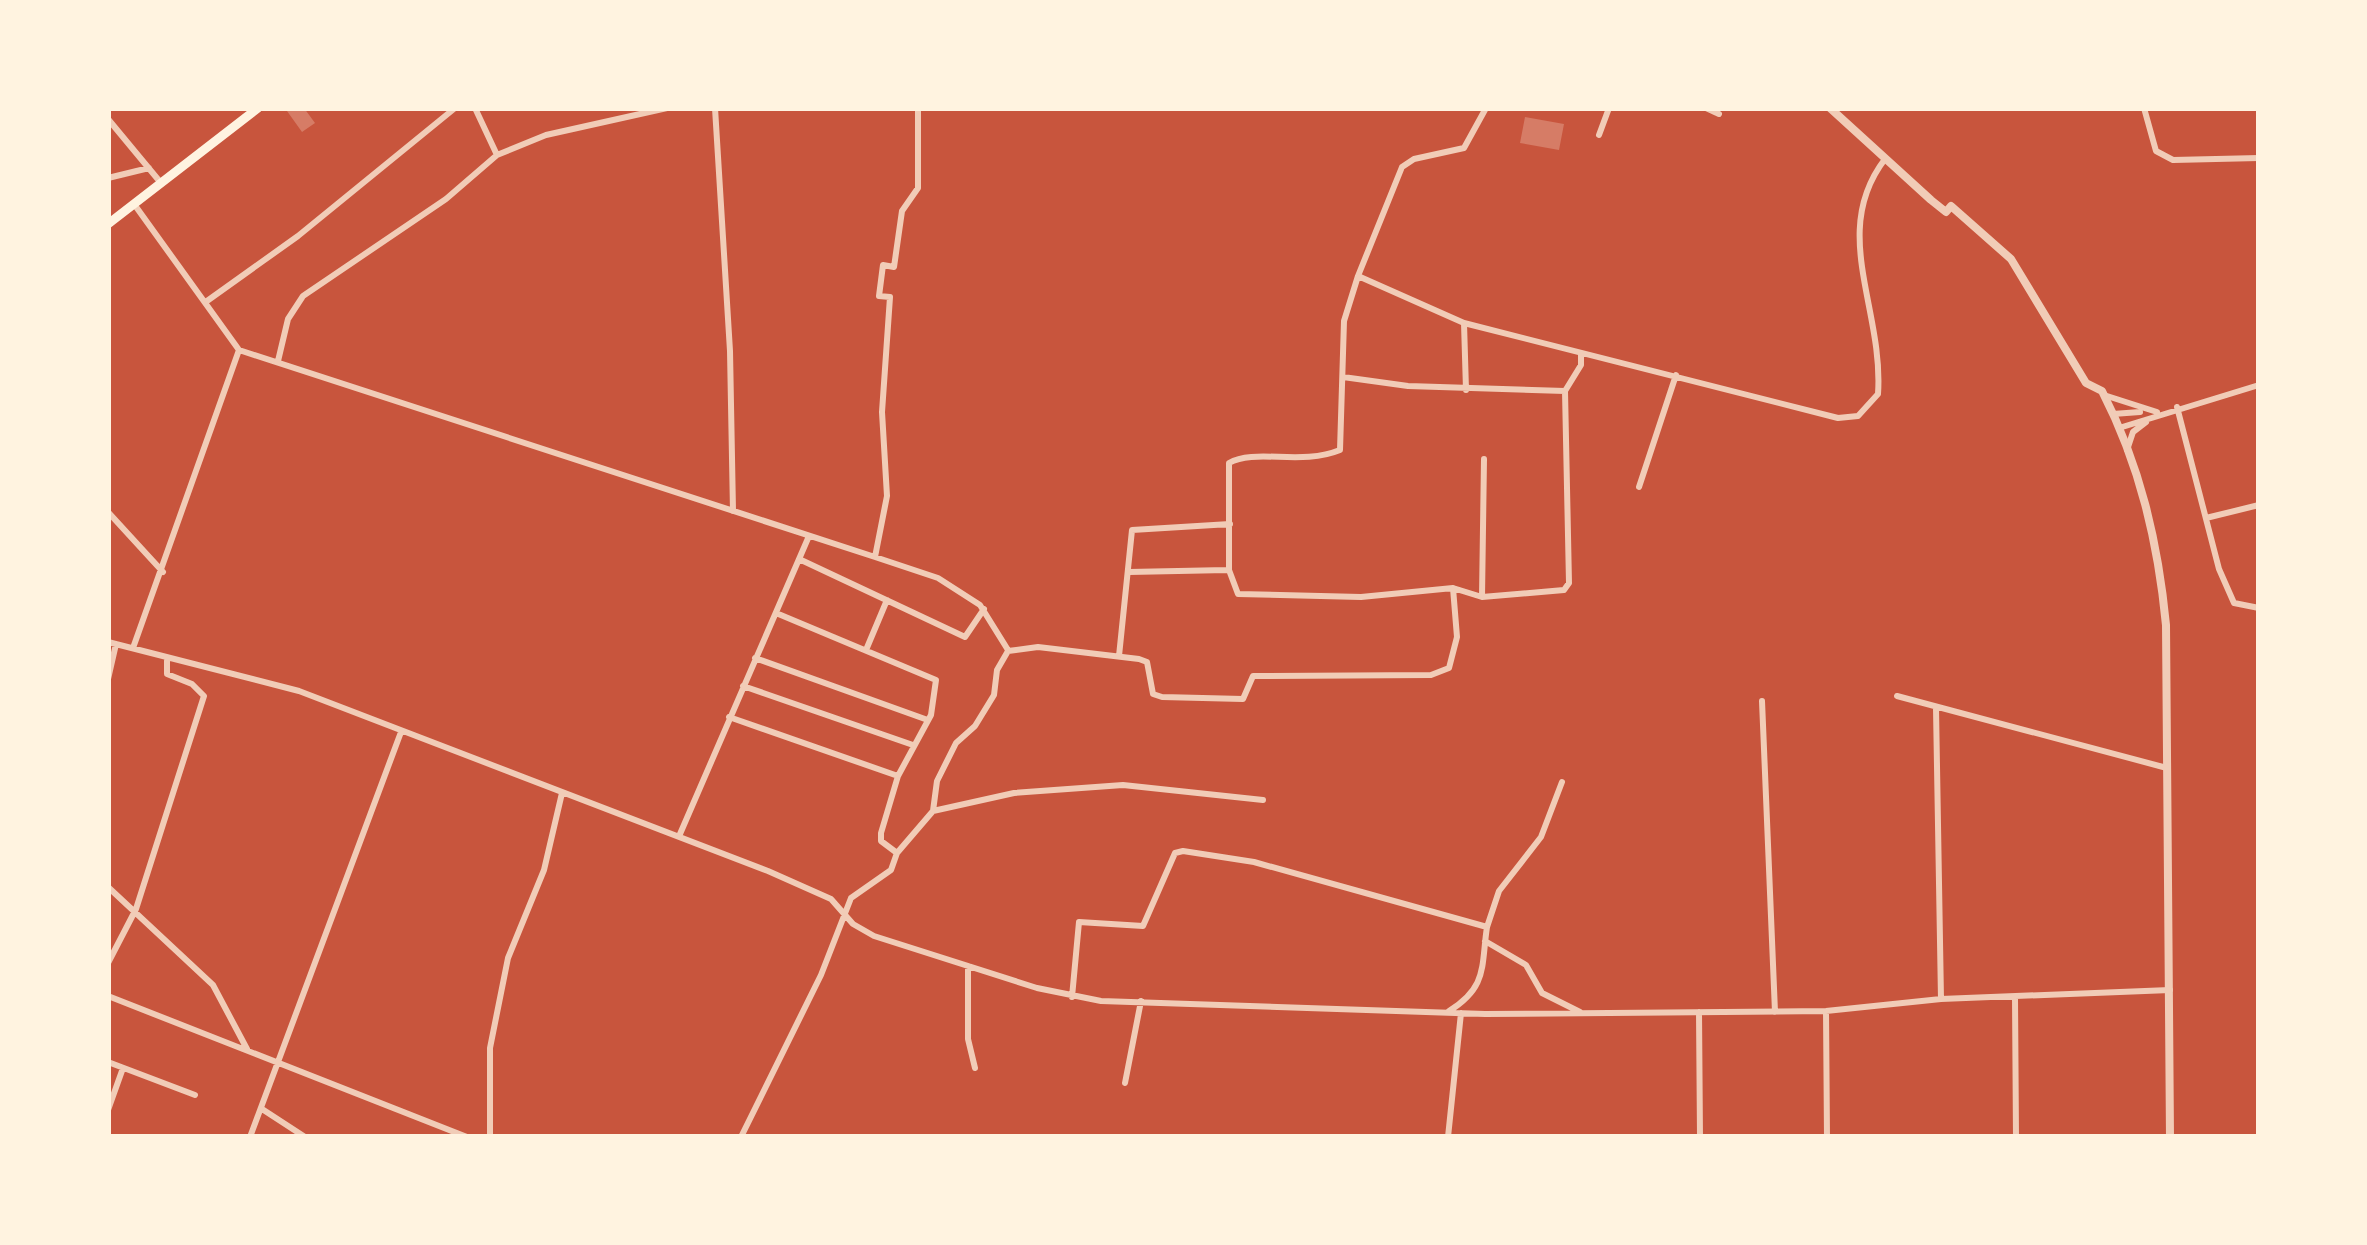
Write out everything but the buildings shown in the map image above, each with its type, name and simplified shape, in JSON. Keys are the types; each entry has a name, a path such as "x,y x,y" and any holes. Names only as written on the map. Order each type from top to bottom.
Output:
{"highway":[{"path":"108,224 258,108"}],"street":[{"path":"207,301 298,236 455,108"},
{"path":"475,108 497,155"},
{"path":"277,362 288,320 303,296 446,199 497,155 546,135 667,108"},
{"path":"716,108 730,350 733,511"},
{"path":"875,557 887,496 882,412 890,297 879,296 883,266 894,267 902,211 918,188 918,108"},
{"path":"1486,108 1464,148 1414,158 1402,167 1345,314 1340,450 1290,461 1253,456 1229,463 1225,500 1230,524 1228,570 1234,591 1245,597 1361,597 1453,588 1482,598 1558,592 1568,586 1565,391 1581,365 1581,353"},
{"path":"1599,135 1609,108"},
{"path":"1706,108 1719,114"},
{"path":"1830,108 1946,212 1951,206 2011,259 2086,382 2103,394 2157,413"},
{"path":"2144,108 2156,151 2173,160 2259,158"},
{"path":"108,119 161,183"},
{"path":"1358,276 1464,323 1838,418 1869,409 1879,390 1875,320 1856,226 1862,194 1886,159"},
{"path":"108,178 149,168"},
{"path":"134,203 239,350 938,578 984,609 1008,651 994,695 975,726 956,743 937,781 933,811 881,880 868,883 851,898 848,917 741,1137"},
{"path":"1464,323 1466,390"},
{"path":"133,648 164,572 239,350"},
{"path":"1639,487 1676,375"},
{"path":"1343,377 1466,390 1565,391"},
{"path":"2119,428 2259,385"},
{"path":"2103,394 2152,520 2162,584 2170,1137"},
{"path":"2173,408 2234,602 2259,608"},
{"path":"2113,414 2157,413"},
{"path":"2127,450 2133,432 2157,413"},
{"path":"1482,598 1484,460"},
{"path":"2206,518 2259,505"},
{"path":"108,512 164,572"},
{"path":"1119,656 1129,572 1126,543 1132,530 1230,524"},
{"path":"680,834 809,536"},
{"path":"799,559 965,637 984,609"},
{"path":"1129,572 1228,570"},
{"path":"1008,651 1038,647 1147,662 1153,694 1162,697 1245,698 1253,676 1431,675 1449,668 1457,637 1453,588"},
{"path":"866,650 887,600"},
{"path":"776,613 936,680 926,719 898,776 880,837 897,853"},
{"path":"108,679 112,643 167,661 240,672 680,834 831,899 874,936 1072,997 1461,1013 1775,1012 1941,999 2170,990"},
{"path":"755,658 926,719"},
{"path":"108,963 136,909 204,696 191,683 167,674 167,661"},
{"path":"743,686 913,745"},
{"path":"1897,696 2167,768"},
{"path":"1762,701 1775,1012"},
{"path":"1936,708 1941,999"},
{"path":"729,717 898,776"},
{"path":"250,1137 401,731"},
{"path":"1446,1012 1465,1001 1484,975 1487,927 1499,891 1541,837 1562,782"},
{"path":"933,811 1015,794 1124,785 1263,800"},
{"path":"490,1137 490,1048 508,958 544,870 562,794"},
{"path":"1072,997 1079,922 1143,926 1175,854 1183,851 1254,862 1487,927"},
{"path":"108,887 213,986 247,1049"},
{"path":"1485,941 1526,965 1542,993 1582,1013"},
{"path":"968,966 968,1039 975,1068"},
{"path":"108,996 467,1137"},
{"path":"2015,997 2016,1137"},
{"path":"1125,1083 1141,1001"},
{"path":"1826,1011 1827,1137"},
{"path":"1699,1012 1700,1137"},
{"path":"1448,1137 1461,1013"},
{"path":"108,1062 195,1095"},
{"path":"108,1110 124,1068"},
{"path":"262,1109 305,1137"},
{"path":"434,1137 440,1123"}]}
